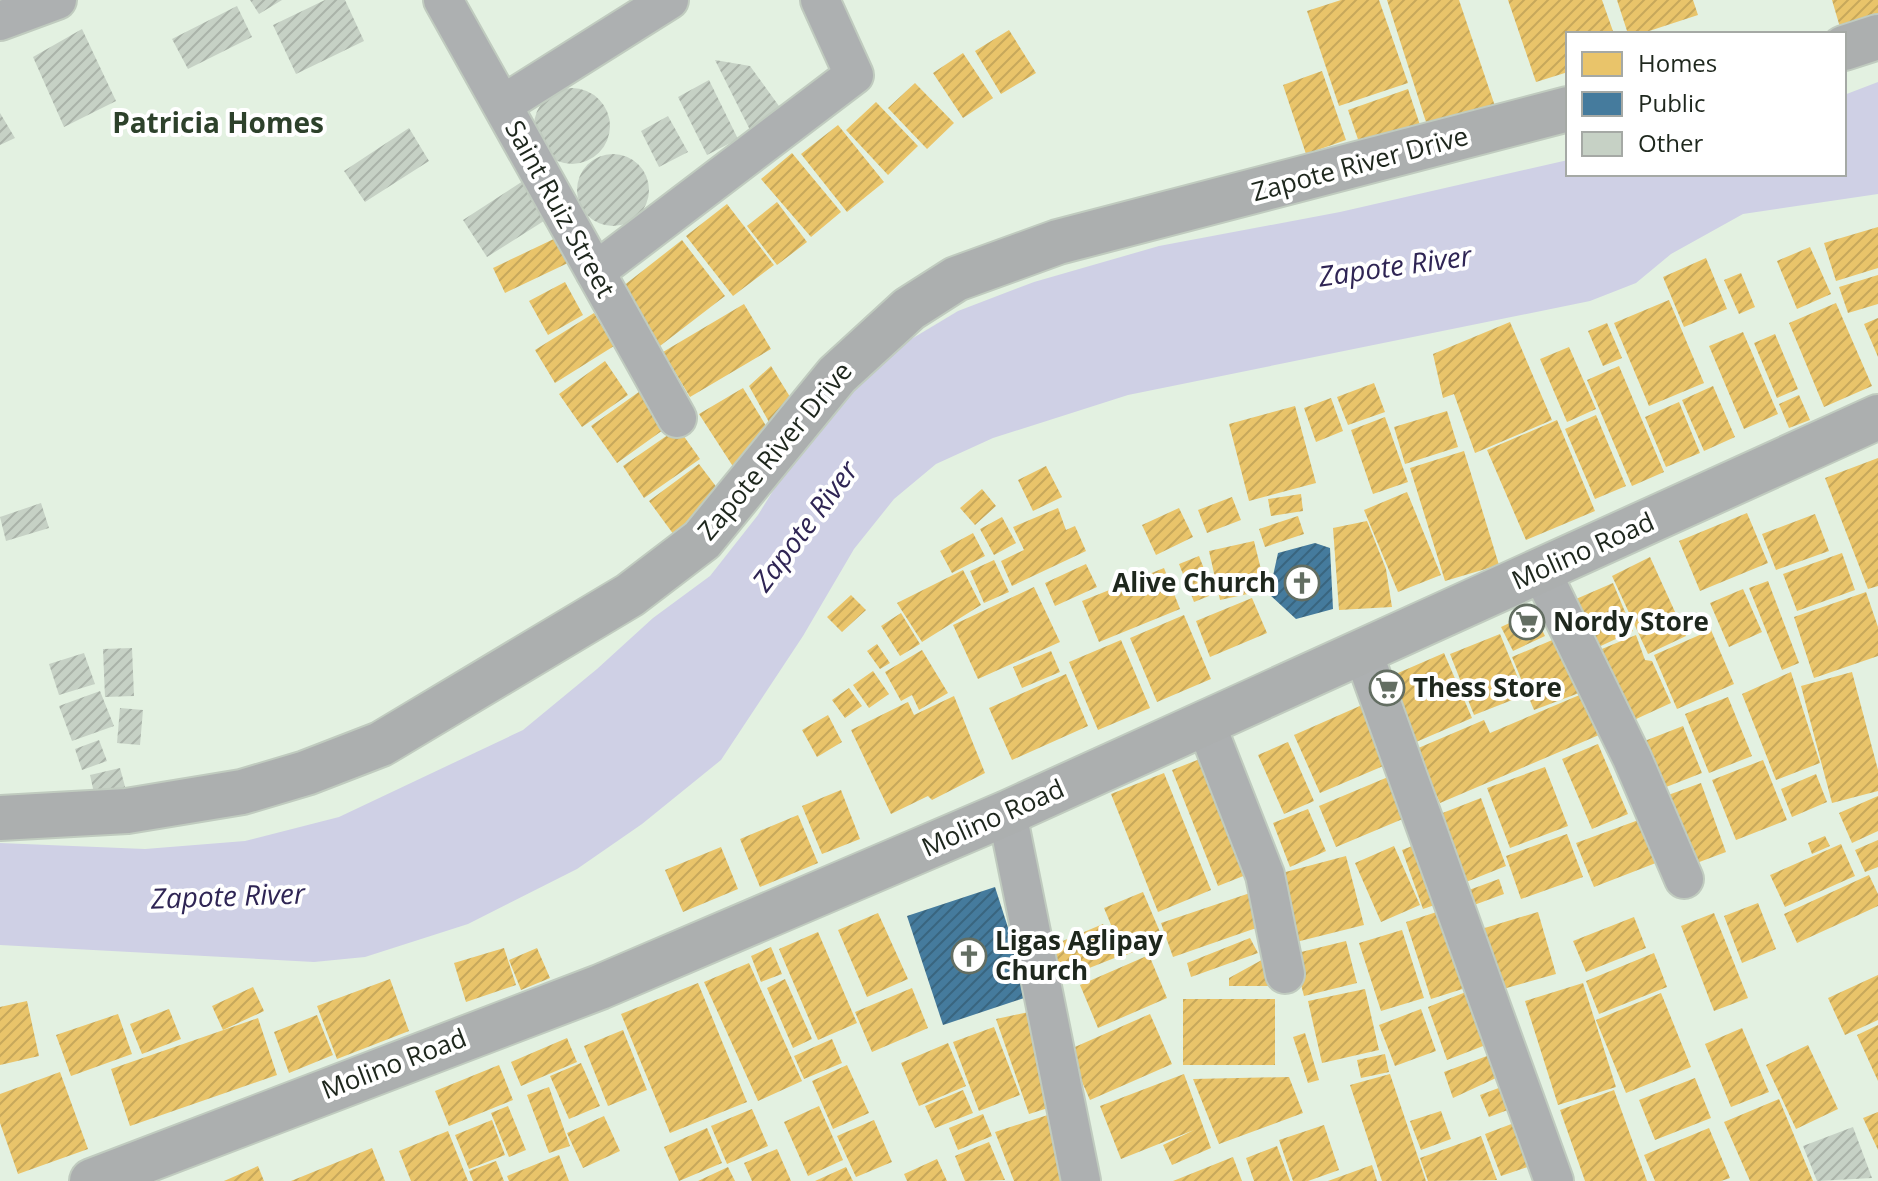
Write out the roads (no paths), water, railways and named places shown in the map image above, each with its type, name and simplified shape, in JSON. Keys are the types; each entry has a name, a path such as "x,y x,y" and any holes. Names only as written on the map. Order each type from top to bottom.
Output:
{"main road":[{"path":"1846,47 1878,37"},
{"name":"Zapote River Drive","path":"0,818 127,811 242,792 306,773 381,744 630,595 702,540 837,375 909,309 956,279 1058,242 1566,110"},
{"name":"Molino Road","path":"92,1181 600,987 1007,813 1878,417"}],"street":[{"path":"0,21 57,0"},
{"name":"Saint Ruiz Street","path":"443,0 677,418"},
{"path":"502,105 669,0"},
{"path":"595,272 854,75 820,0"},
{"path":"1541,571 1637,769 1684,879"},
{"path":"1362,650 1554,1181"},
{"path":"1205,722 1265,875 1285,974"},
{"path":"1007,813 1081,1181"}],"water":[{"name":"Zapote River","path":"1878,82 1878,194 1743,214 1671,254 1636,283 1590,301 1128,395 993,438 936,464 894,499 854,549 803,636 721,760 642,824 577,869 468,924 365,957 314,962 0,945 0,843 145,849 245,841 339,817 523,730 653,618 710,576 758,515 789,465 859,382 908,341 958,311 1034,282 1159,246 1340,212 1566,160 1566,176 1846,176 1846,94"}],"place":[{"name":"Alive Church","path":"1302,583"},
{"name":"Nordy Store","path":"1527,622"},
{"name":"Thess Store","path":"1387,688"},
{"name":"Ligas Aglipay Church","path":"969,956"}],"district":[{"name":"Patricia Homes","path":"218,123"}]}
